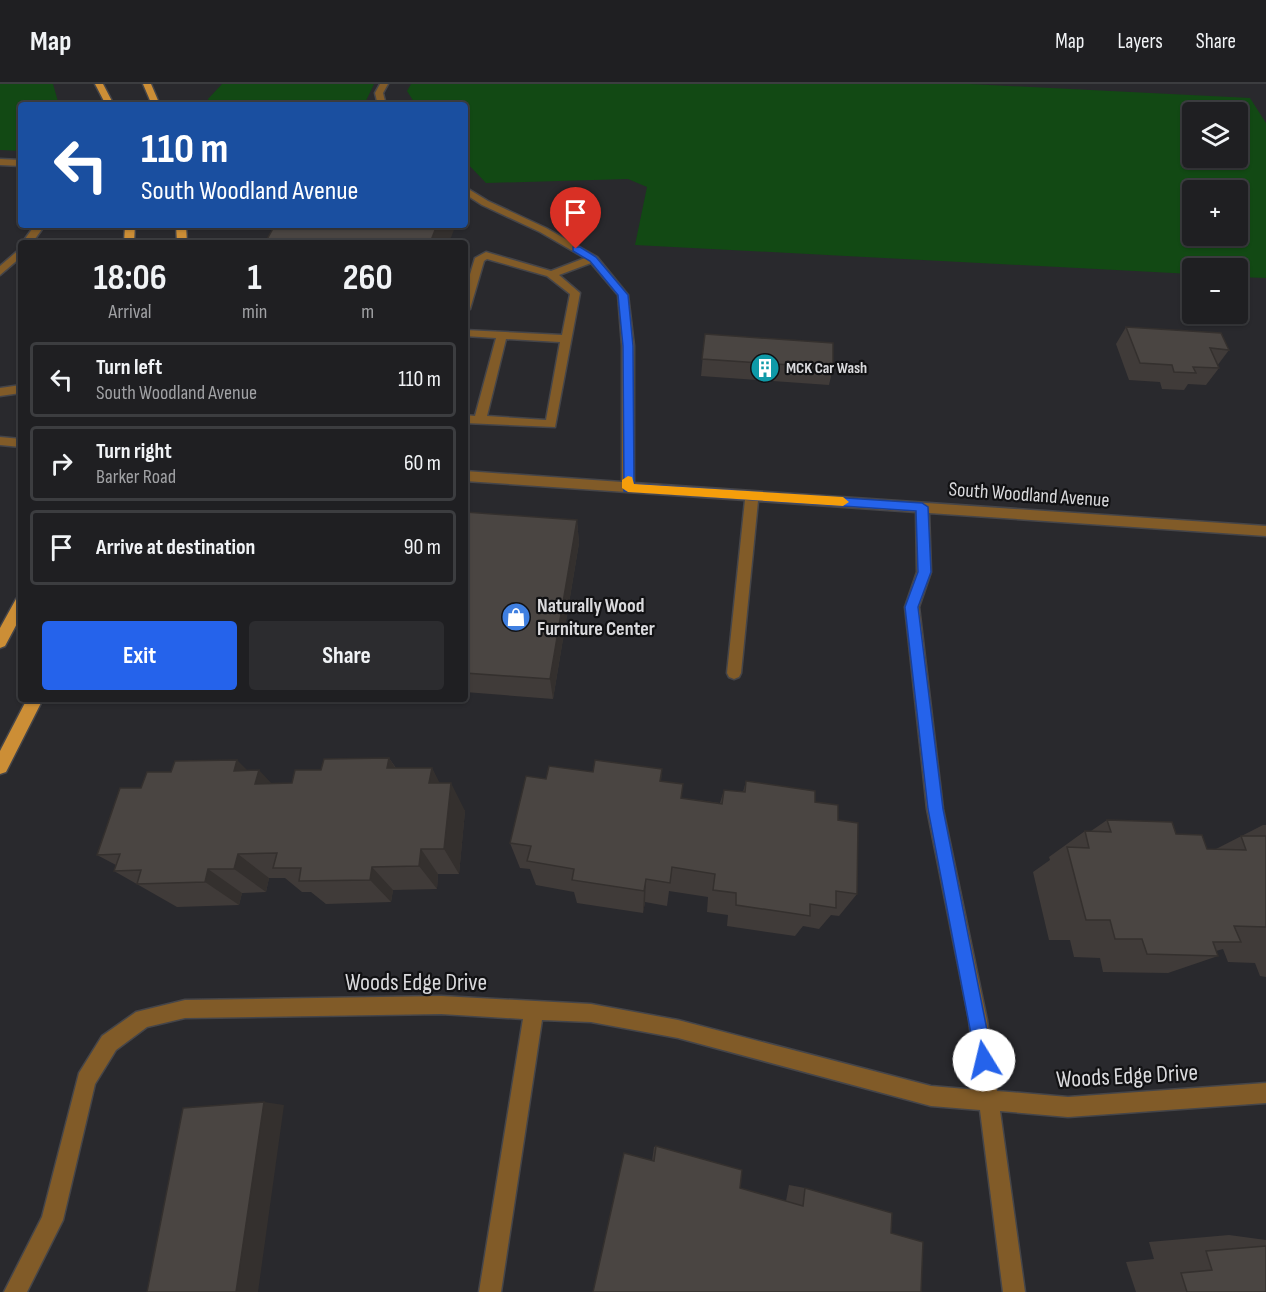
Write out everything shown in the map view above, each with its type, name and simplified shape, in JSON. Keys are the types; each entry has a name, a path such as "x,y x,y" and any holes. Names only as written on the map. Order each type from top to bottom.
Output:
{"main road":[{"path":"99,84 108,102"},
{"path":"147,84 155,102"},
{"path":"0,642 18,609"},
{"path":"0,767 33,702"}],"street":[{"path":"381,102 379,93 384,84"},
{"path":"0,162 18,163"},
{"path":"468,192 485,203 543,230 593,259 623,295 628,346 628,488"},
{"path":"468,298 479,260 486,255 551,274 575,293 551,424 468,419"},
{"path":"0,272 18,256"},
{"path":"551,274 593,259"},
{"path":"468,333 567,339"},
{"path":"480,420 502,335"},
{"path":"0,392 18,389"},
{"path":"0,441 18,443"},
{"name":"South Woodland Avenue","path":"468,476 1266,531"},
{"path":"734,673 752,496"},
{"path":"922,507 924,572 912,607 935,809 978,1020 1014,1292"},
{"name":"Woods Edge Drive","path":"15,1292 52,1220 86,1080 109,1043 143,1019 185,1010 441,1005 591,1013 678,1029 931,1096 1068,1107 1266,1093"},
{"path":"490,1292 534,1010"}],"green space":[{"path":"0,84 53,84 58,102 18,102 18,151 0,150"},
{"path":"222,84 374,84 365,102 209,102 208,99"},
{"path":"411,84 970,84 1250,98 1266,123 1266,278 1248,277 1248,258 1182,258 1182,273 635,245 647,187 628,179 486,183 468,164 468,102 414,102 407,91"}],"building":[{"path":"273,228 436,228 431,240 267,240"},
{"path":"1126,327 1221,333 1229,350 1210,348 1219,368 1193,367 1196,373 1174,372 1172,365 1140,363"},
{"path":"705,334 833,343 833,368 702,359"},
{"name":"Naturally Wood Furniture Center","path":"468,512 577,520 550,679 468,673"},
{"path":"389,758 387,768 432,768 429,783 451,783 444,849 421,849 419,866 372,867 370,880 299,881 301,868 273,868 277,853 238,854 234,869 208,869 205,882 137,884 141,870 114,871 120,854 97,855 120,788 141,788 147,772 171,772 175,761 237,760 234,771 259,770 255,784 292,783 295,770 321,770 324,759"},
{"path":"595,760 662,769 660,781 683,784 681,798 722,804 724,790 745,792 746,781 815,791 815,802 838,805 838,820 858,823 857,894 836,891 836,908 810,904 810,916 736,905 736,893 713,890 715,874 672,867 670,883 646,879 644,891 572,880 574,869 527,861 531,846 510,843 526,776 546,779 549,766 593,772"},
{"path":"1107,820 1172,822 1176,834 1202,835 1207,849 1246,850 1241,836 1266,836 1266,927 1234,926 1241,942 1213,942 1218,956 1147,954 1142,939 1115,939 1110,920 1086,920 1067,847 1089,848 1085,831 1111,832"},
{"path":"264,1102 236,1292 147,1292 183,1108"},
{"path":"656,1146 742,1170 740,1188 803,1206 805,1188 892,1213 891,1233 923,1242 921,1292 593,1292 624,1153 654,1161"},
{"path":"1266,1246 1266,1292 1187,1292 1181,1273 1212,1270 1206,1251"}],"slow traffic":[{"path":"628,480 628,488 843,502"}],"place":[{"name":"MCK Car Wash","path":"765,368"},
{"name":"Naturally Wood Furniture Center","path":"516,617"}],"route":[{"path":"576,249 593,259 623,295 628,346 626,416 628,488 922,507 924,572 912,607 935,809 984,1060"}]}
